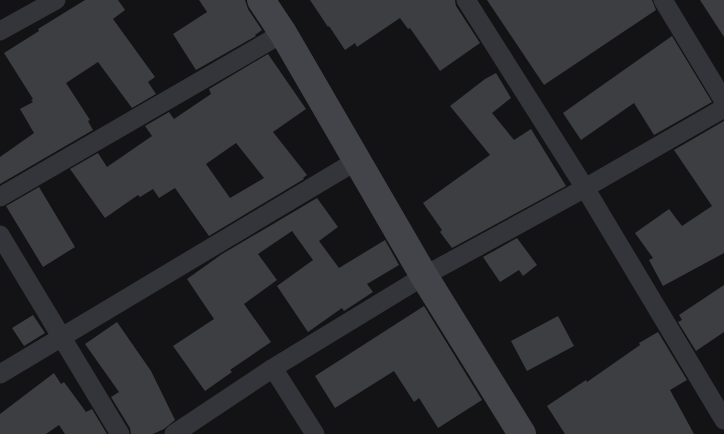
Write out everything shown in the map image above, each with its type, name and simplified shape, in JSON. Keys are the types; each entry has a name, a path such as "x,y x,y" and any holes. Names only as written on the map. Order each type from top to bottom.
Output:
{"main road":[{"path":"261,0 283,33 424,276 522,434"}],"street":[{"path":"0,31 56,0"},
{"path":"466,0 585,188 724,420"},
{"path":"663,0 724,101"},
{"path":"0,197 283,33"},
{"path":"174,434 273,368 424,276 585,188 724,108"},
{"path":"0,374 356,161"},
{"path":"0,235 120,434"},
{"path":"273,368 316,434"}],"building":[{"path":"85,0 118,0 125,10 113,19 155,77 148,82 156,94 132,108 98,62 66,83 90,120 88,121 93,130 0,184 0,157 34,133 20,109 33,102 31,100 33,99 4,53"},
{"path":"199,0 245,0 248,9 262,30 256,36 196,70 173,34 207,12"},
{"path":"310,0 455,0 456,6 480,43 440,71 410,28 408,29 400,18 357,47 355,43 345,50"},
{"path":"487,0 652,0 656,10 544,85"},
{"path":"700,0 724,0 724,37"},
{"path":"672,36 712,102 654,135 634,103 581,140 563,113"},
{"path":"268,54 306,109 273,132 307,175 304,179 209,236 175,188 159,198 153,189 140,197 138,195 105,218 70,169 98,153 107,167 152,136 145,126 169,112 174,119 211,94 209,89","holes":["236,143 264,178 230,198 206,164"]},
{"path":"496,73 511,98 492,113 514,140 531,129 566,186 452,248 423,203 490,155 450,106 485,79"},
{"path":"724,121 724,253 663,286 649,260 653,258 635,233 669,209 682,226 712,206 674,150"},
{"path":"39,187 75,247 43,267 6,206"},
{"path":"317,198 338,227 319,241 339,268 385,240 399,265 367,284 373,292 344,311 342,308 308,332 277,286 313,260 292,231 258,254 277,280 244,304 271,342 230,370 232,372 205,391 173,346 214,319 187,279 222,254"},
{"path":"517,238 537,265 523,276 519,270 500,282 483,257"},
{"path":"724,285 724,332 696,351 678,322 682,320 679,315"},
{"path":"424,306 482,400 438,428 419,398 414,402 394,371 335,408 315,376"},
{"path":"33,315 45,333 24,346 12,328"},
{"path":"558,316 574,346 527,371 511,341"},
{"path":"117,322 151,371 175,420 164,429 153,434 131,434 130,428 111,397 119,392 85,344"},
{"path":"658,332 687,380 670,390 694,434 565,434 547,406 586,380 587,382 640,345 639,343"},
{"path":"54,373 61,384 64,382 86,412 92,409 107,434 65,434 59,425 46,434 0,434 0,414"}]}
